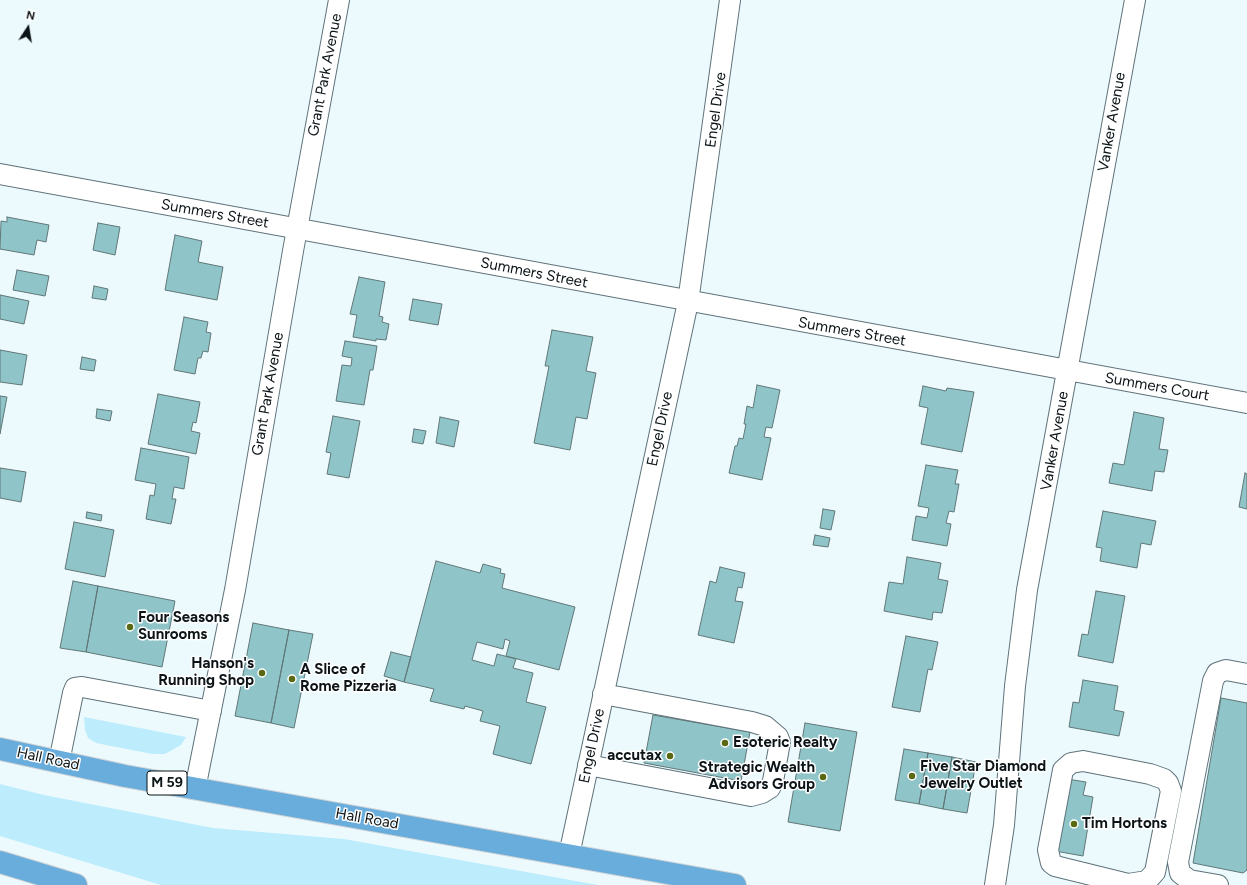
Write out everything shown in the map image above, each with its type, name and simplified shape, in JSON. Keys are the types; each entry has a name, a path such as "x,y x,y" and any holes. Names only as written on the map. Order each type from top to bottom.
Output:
{"highway":[{"name":"Hall Road","path":"0,748 59,762 195,788 734,885"},
{"path":"0,862 63,883"}],"street":[{"name":"Grant Park Avenue","path":"195,788 235,590 297,229 339,0"},
{"name":"Engel Drive","path":"569,855 688,302 730,0"},
{"name":"Vanker Avenue","path":"995,885 1004,825 1015,686 1027,590 1068,371 1134,0"},
{"name":"Summers Street","path":"0,174 1068,371"},
{"name":"Summers Court","path":"1068,371 1247,403"},
{"path":"1218,885 1189,880 1180,873 1178,862 1213,681 1217,673 1226,670 1247,674"},
{"path":"59,762 73,693 76,688 82,687 211,711"},
{"path":"588,765 751,796 762,794 770,788 773,781 780,742 778,737 765,726 752,722 603,694"},
{"path":"1083,761 1150,774 1164,779 1170,787 1155,872 1152,877 1141,883 1128,884 1111,879 1055,866 1049,859 1048,850 1063,770 1071,763 1083,761"}],"shaded area":[{"path":"84,717 186,737 181,745 165,754 152,754 96,743 88,738 85,730"},
{"path":"0,784 44,795 213,828 344,839 598,885 161,885 0,836"}],"building":[{"path":"7,217 49,225 46,242 37,240 34,255 0,249 1,221 7,222"},
{"path":"98,223 120,227 115,255 93,250"},
{"path":"175,235 202,241 198,262 223,267 217,300 165,290"},
{"path":"17,270 49,276 45,296 13,290"},
{"path":"359,277 385,282 379,316 383,317 382,322 389,324 386,340 376,339 376,341 353,337 357,315 350,314"},
{"path":"94,286 108,289 106,300 92,298"},
{"path":"0,295 29,301 24,324 0,319"},
{"path":"413,299 442,304 438,325 409,320"},
{"path":"184,317 208,322 206,332 211,333 208,352 203,351 201,358 198,358 195,374 174,370"},
{"path":"552,330 593,337 586,371 596,373 587,419 576,417 570,450 534,443 549,366 545,366"},
{"path":"345,341 377,346 373,370 370,370 364,405 336,401 342,365 351,366 352,358 342,356"},
{"path":"0,350 27,355 22,385 0,382"},
{"path":"82,357 96,360 94,371 80,369"},
{"path":"757,385 780,390 772,428 766,427 764,437 771,438 762,480 729,473 735,446 737,446 739,438 743,439 747,406 753,408"},
{"path":"923,386 946,391 947,388 974,392 962,452 921,444 928,408 919,406"},
{"path":"158,394 200,402 196,423 193,422 191,431 200,433 196,454 148,444"},
{"path":"0,396 7,397 0,434"},
{"path":"97,409 112,411 110,421 96,418"},
{"path":"1134,412 1164,418 1159,449 1168,450 1164,472 1155,471 1152,491 1109,483 1113,463 1124,465"},
{"path":"333,416 360,421 349,478 327,474 331,453 326,452"},
{"path":"440,417 459,421 454,447 436,443"},
{"path":"414,429 426,431 423,444 412,442"},
{"path":"141,448 189,457 184,489 174,487 172,499 176,499 171,524 146,519 150,495 154,496 156,484 135,480"},
{"path":"926,465 958,470 955,484 959,484 954,512 949,511 946,523 951,524 947,546 912,540 916,516 927,518 929,508 918,506"},
{"path":"0,468 26,472 21,502 0,498"},
{"path":"1245,473 1247,474 1247,509 1239,507"},
{"path":"823,509 835,511 831,530 820,528"},
{"path":"1103,511 1156,521 1151,545 1141,543 1137,568 1100,561 1102,548 1096,547"},
{"path":"87,512 102,515 101,521 86,518"},
{"path":"74,522 114,530 105,577 65,569"},
{"path":"815,535 830,538 828,547 813,545"},
{"path":"907,557 941,563 938,579 948,581 942,613 933,612 932,620 884,611 889,582 903,584"},
{"path":"436,561 480,573 483,564 501,569 500,573 505,574 502,588 575,607 559,670 506,656 510,641 505,639 503,649 477,642 472,660 494,666 497,654 516,659 513,668 533,673 526,702 546,707 531,764 493,754 500,726 480,721 483,711 465,706 464,709 430,701 434,689 404,682"},
{"path":"720,567 745,573 742,588 738,587 735,601 743,602 734,643 698,635 710,581 716,583"},
{"path":"73,581 98,586 86,652 60,648"},
{"name":"Four Seasons Sunrooms","path":"98,586 175,601 162,667 86,652"},
{"path":"1096,591 1125,596 1113,663 1078,656 1082,634 1088,635"},
{"name":"Hanson's Running Shop","path":"253,623 289,630 271,723 235,716"},
{"name":"A Slice of Rome Pizzeria","path":"289,630 313,634 294,728 271,723"},
{"path":"906,636 938,642 932,670 928,669 920,712 892,707"},
{"path":"391,652 411,657 404,682 384,676"},
{"path":"1083,680 1118,686 1114,710 1124,712 1119,736 1069,727 1073,702 1079,703"},
{"path":"1221,698 1247,703 1247,870 1243,873 1193,863"},
{"path":"653,715 750,732 741,781 644,763"},
{"name":"Strategic Wealth Advisors Group","path":"805,723 857,732 840,831 788,822"},
{"name":"Five Star Diamond Jewelry Outlet","path":"904,749 928,753 919,804 895,800"},
{"path":"928,753 952,757 943,809 919,804"},
{"path":"952,757 976,762 967,813 943,809"},
{"name":"Tim Hortons","path":"1067,779 1086,782 1083,795 1093,797 1083,856 1055,851"}],"place":[{"name":"Four Seasons Sunrooms","path":"130,627"},
{"name":"Hanson's Running Shop","path":"262,673"},
{"name":"A Slice of Rome Pizzeria","path":"292,679"},
{"name":"Esoteric Realty","path":"725,743"},
{"name":"accutax","path":"670,756"},
{"name":"Five Star Diamond Jewelry Outlet","path":"912,776"},
{"name":"Strategic Wealth Advisors Group","path":"823,777"},
{"name":"Tim Hortons","path":"1074,824"}]}
